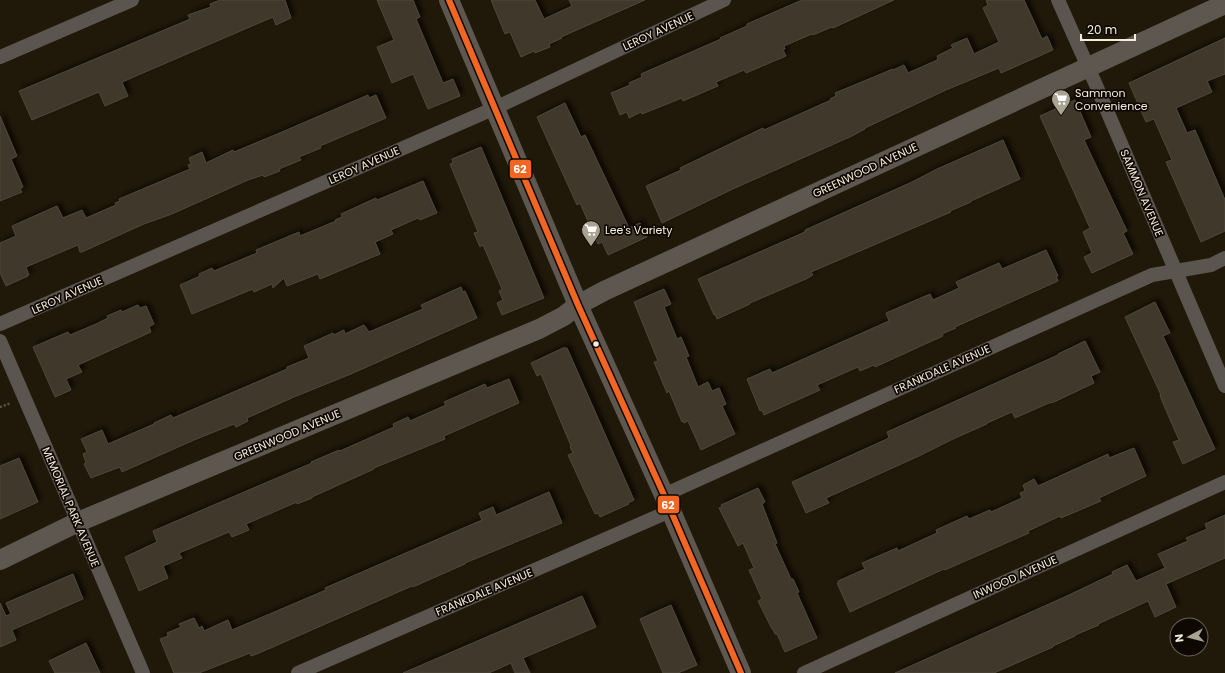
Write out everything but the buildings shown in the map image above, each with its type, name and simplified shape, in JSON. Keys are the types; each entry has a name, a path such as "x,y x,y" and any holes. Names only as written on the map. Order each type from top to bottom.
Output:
{"street":[{"path":"0,57 132,0"},
{"path":"449,0 578,305 741,673"},
{"name":"LEROY AVENUE","path":"0,324 495,108 724,0"},
{"name":"SAMMON AVENUE","path":"1058,0 1225,386"},
{"name":"GREENWOOD AVENUE","path":"0,560 78,522 539,330 564,316 578,305 604,291 1225,4"},
{"name":"FRANKDALE AVENUE","path":"298,673 667,503 1152,275 1211,265 1225,258"},
{"name":"MEMORIAL PARK AVENUE","path":"0,341 143,673"},
{"name":"INWOOD AVENUE","path":"804,673 1225,482"}],"transit line":[{"name":"62","path":"449,0 578,305 664,495 741,673"}],"place":[{"name":"Sammon Convenience","path":"1061,116"},
{"name":"Lee's Variety","path":"591,247"}]}
